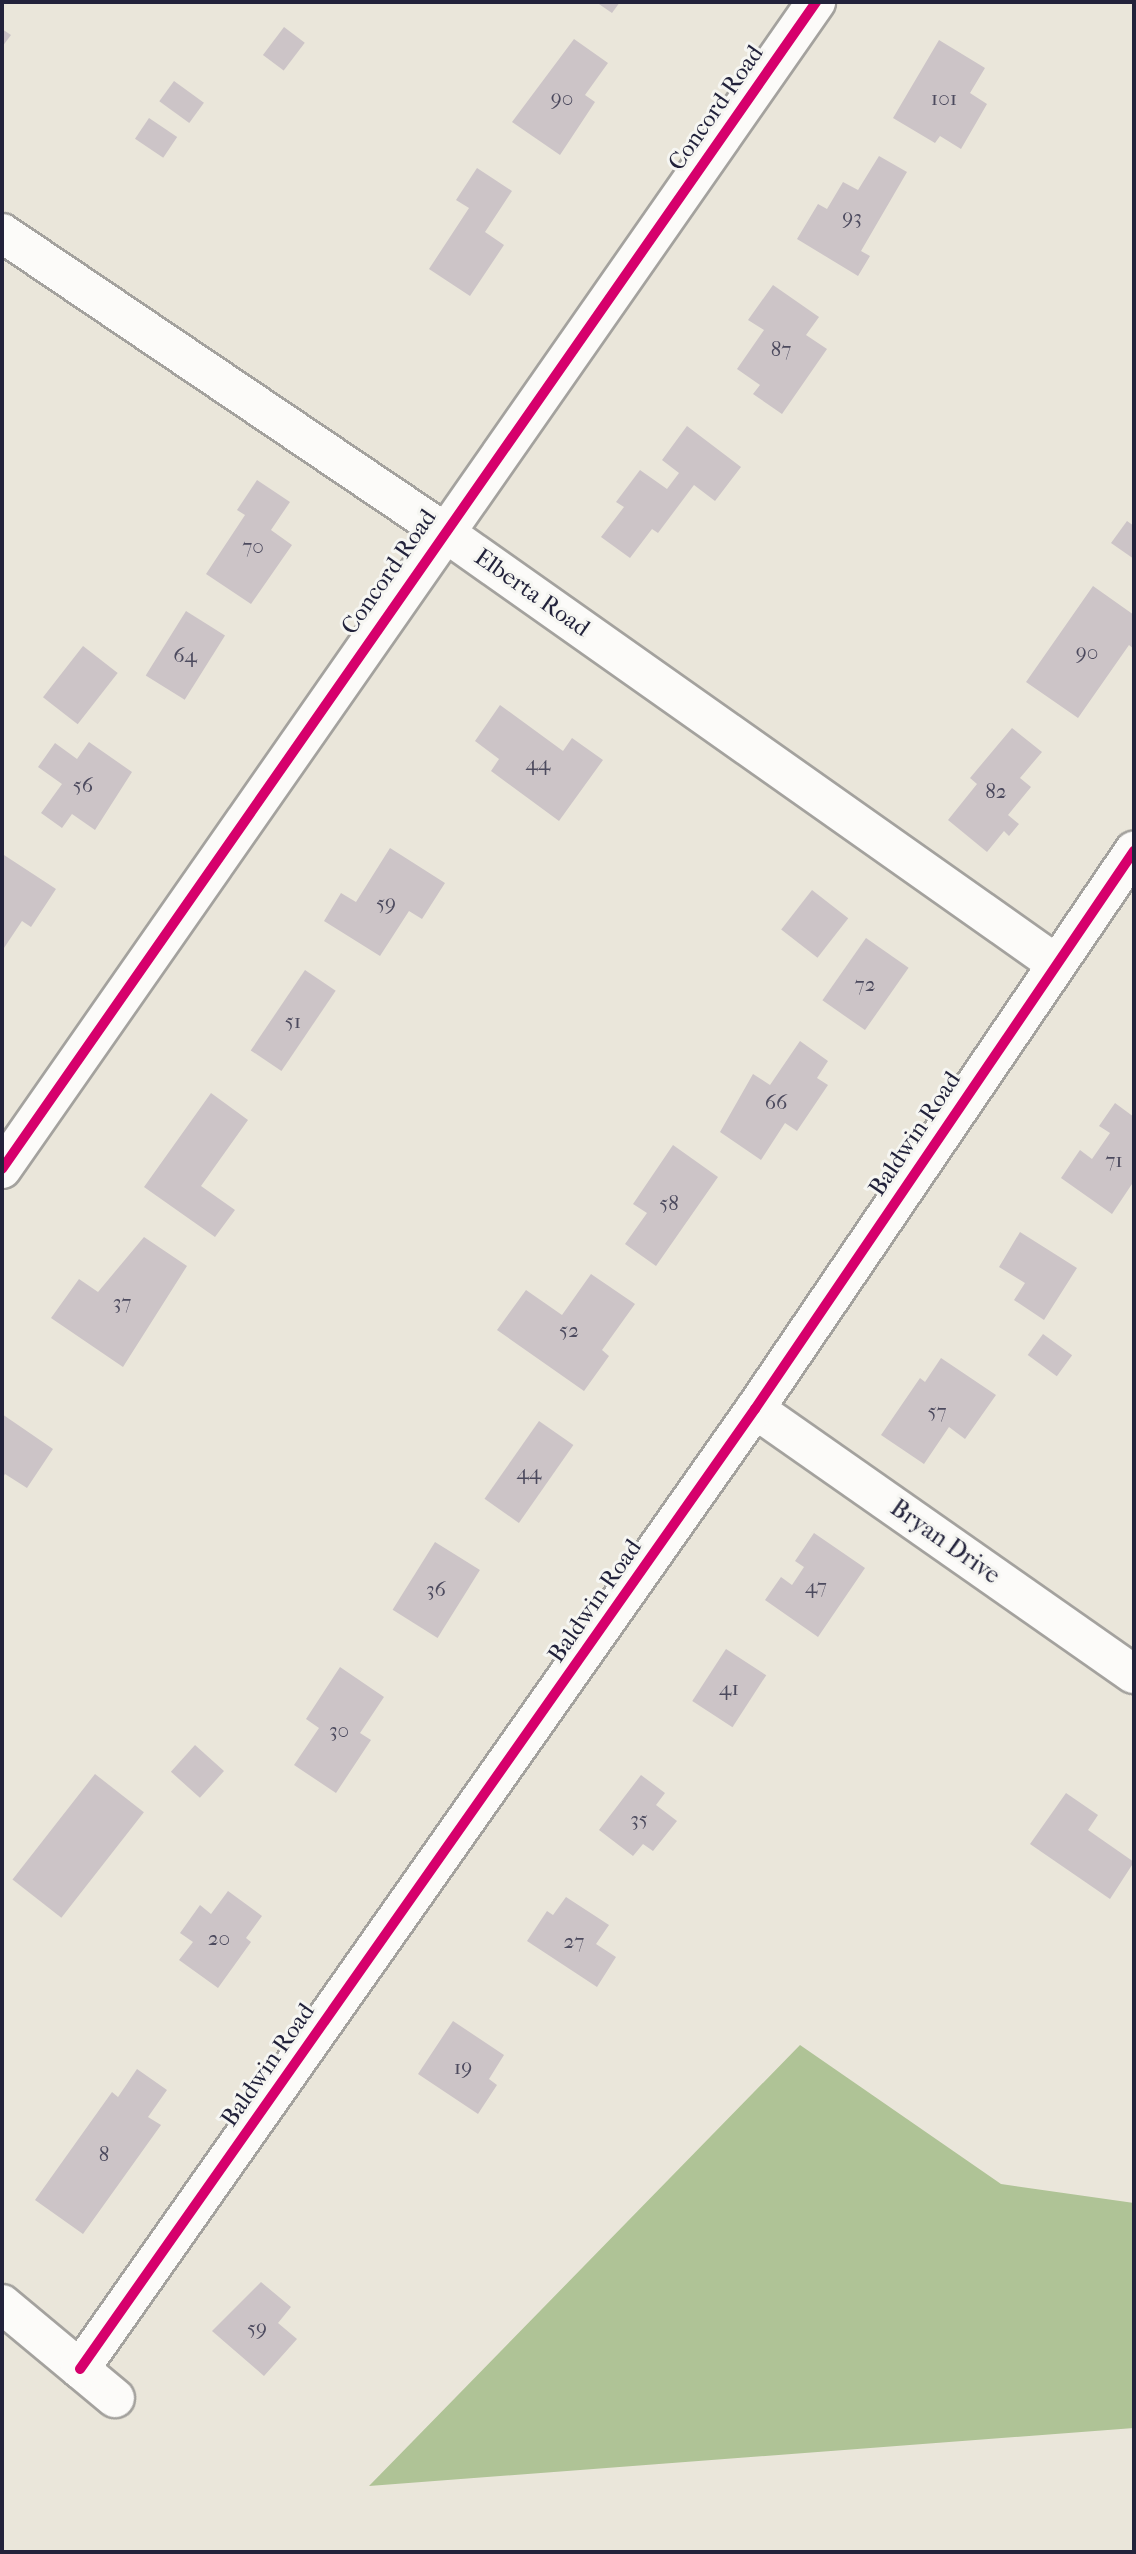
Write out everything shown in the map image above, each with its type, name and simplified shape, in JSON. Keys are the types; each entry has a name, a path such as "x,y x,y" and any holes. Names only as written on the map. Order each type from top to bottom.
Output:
{"street":[{"name":"Concord Road","path":"2,1168 443,531 816,2"},
{"name":"Elberta Road","path":"2,233 443,531 1055,963"},
{"name":"Baldwin Road","path":"80,2368 755,1409 1055,963 1134,851"},
{"name":"Bryan Drive","path":"755,1409 1134,1674"},
{"path":"2,2304 115,2398"}],"green space":[{"path":"800,2045 1001,2184 1134,2203 1134,2428 369,2486"}],"building":[{"path":"596,2 620,2 612,13"},
{"path":"284,27 305,43 284,71 263,55"},
{"path":"2,29 11,35 2,47"},
{"path":"574,39 608,63 585,95 595,102 560,155 512,122"},
{"path":"939,40 985,68 970,93 987,104 961,149 940,136 935,143 893,118"},
{"path":"174,81 204,103 189,123 159,101"},
{"path":"149,118 177,137 163,158 135,139"},
{"path":"879,156 907,172 861,251 870,256 858,276 797,239 818,204 827,209 843,182 858,190"},
{"path":"477,168 512,191 485,232 504,245 470,296 429,269 469,208 456,200"},
{"path":"773,285 819,317 806,335 827,349 782,414 753,394 760,385 737,369 764,330 748,320"},
{"path":"687,426 741,467 715,501 694,485 658,533 652,529 630,558 601,537 624,507 616,502 640,470 667,489 679,473 662,460"},
{"path":"257,480 290,502 271,530 292,545 251,604 206,574 245,515 237,510"},
{"path":"1127,521 1134,526 1134,559 1111,543"},
{"path":"1093,586 1134,615 1134,649 1129,645 1078,718 1026,682"},
{"path":"186,611 225,635 185,700 146,675"},
{"path":"83,646 118,673 78,724 43,697"},
{"path":"500,705 563,751 572,738 603,760 559,821 491,771 499,759 475,741"},
{"path":"1012,728 1042,752 1020,778 1031,787 1008,815 1019,824 1009,836 1004,831 987,852 948,820 977,784 970,778"},
{"path":"89,742 132,772 95,830 72,814 62,828 41,813 62,784 38,767 55,743 77,759"},
{"path":"390,848 445,883 422,919 409,911 380,956 324,921 341,893 356,902"},
{"path":"4,855 56,889 31,927 22,921 2,951"},
{"path":"812,890 848,918 817,958 781,929"},
{"path":"866,938 909,968 865,1030 822,1000"},
{"path":"305,970 336,991 281,1071 251,1050"},
{"path":"800,1041 828,1061 817,1078 828,1085 797,1131 785,1123 761,1160 720,1132 753,1074 770,1085"},
{"path":"211,1093 248,1120 201,1186 235,1210 215,1237 144,1187"},
{"path":"1115,1103 1134,1117 1134,1181 1112,1214 1061,1178 1080,1150 1092,1159 1110,1133 1099,1126"},
{"path":"673,1145 718,1177 656,1266 625,1244 647,1213 633,1204"},
{"path":"1020,1232 1077,1268 1044,1320 1014,1300 1025,1283 999,1267"},
{"path":"144,1237 187,1266 123,1367 51,1318 79,1279 98,1292"},
{"path":"591,1274 635,1304 602,1350 609,1356 584,1391 497,1330 526,1290 562,1315"},
{"path":"1043,1334 1072,1355 1057,1376 1028,1355"},
{"path":"941,1358 996,1395 965,1439 949,1427 924,1464 881,1435 920,1378 925,1382"},
{"path":"2,1414 53,1449 27,1488 5,1474 2,1479"},
{"path":"539,1421 573,1445 519,1523 485,1499"},
{"path":"814,1533 865,1568 818,1637 765,1600 781,1577 792,1585 804,1567 795,1561"},
{"path":"435,1542 480,1570 438,1638 393,1610"},
{"path":"726,1649 766,1675 732,1727 692,1701"},
{"path":"340,1667 384,1697 360,1733 371,1740 336,1793 294,1765 319,1728 306,1719"},
{"path":"195,1745 224,1771 200,1798 171,1772"},
{"path":"95,1774 144,1812 61,1918 13,1880"},
{"path":"641,1775 665,1793 656,1805 677,1821 653,1851 643,1844 633,1856 599,1830"},
{"path":"1066,1793 1098,1815 1088,1830 1134,1862 1110,1899 1030,1844"},
{"path":"228,1891 262,1916 246,1938 251,1942 218,1988 179,1960 193,1942 180,1933 200,1905 211,1914"},
{"path":"566,1897 609,1925 596,1944 616,1957 597,1987 527,1941 547,1911 553,1915"},
{"path":"453,2021 504,2055 489,2079 497,2085 478,2114 418,2074"},
{"path":"137,2069 167,2090 148,2117 161,2125 83,2234 35,2200 112,2092 118,2097"},
{"path":"261,2282 291,2307 278,2323 297,2339 264,2376 212,2331"}],"cycle path":[{"path":"2,1169 816,2"},
{"path":"80,2369 755,1409 1134,851"}]}
